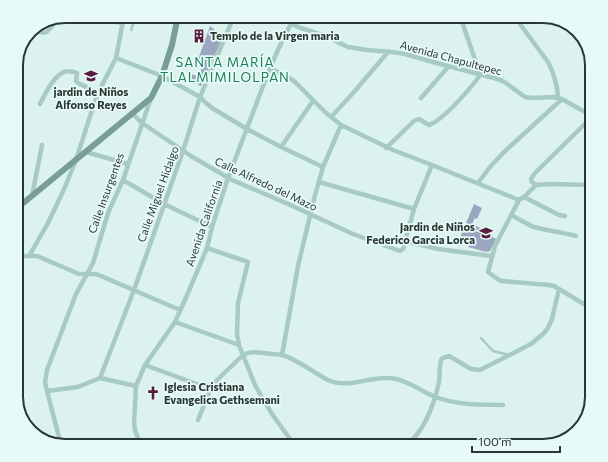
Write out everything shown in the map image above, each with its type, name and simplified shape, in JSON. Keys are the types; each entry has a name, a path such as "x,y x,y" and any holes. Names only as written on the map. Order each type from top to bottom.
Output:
{"main road":[{"name":"Calle Insurgentes","path":"151,98 162,76 172,45 177,23"},
{"path":"23,203 151,98"}],"street":[{"path":"29,256 52,216 76,160 92,107 116,58 122,23"},
{"name":"Calle Miguel Hidalgo","path":"100,378 134,290 183,151 200,97 231,23"},
{"path":"386,148 414,121 419,120 429,125 438,121 473,84 480,74 462,23"},
{"path":"519,23 552,69 560,98 585,113"},
{"name":"Avenida Chapultepec","path":"292,24 325,36 348,47 405,54 499,79 528,98 560,98"},
{"name":"Avenida California","path":"138,439 134,423 136,386 145,365 175,322 207,248 212,227 228,178 270,68 282,41 292,24"},
{"path":"39,32 47,32 54,25"},
{"path":"331,117 388,52"},
{"path":"116,58 162,76 200,97 212,108 247,129 323,167"},
{"path":"422,98 449,66"},
{"path":"270,68 294,81 313,101 341,125 386,148 519,200"},
{"path":"40,104 52,83 65,72 72,71 77,73 76,81 78,83 98,93"},
{"name":"Calle Insurgentes","path":"59,438 47,391 45,376 76,294 93,263 108,213 123,180 151,98"},
{"path":"478,183 503,153 560,98"},
{"path":"281,147 313,101"},
{"name":"Calle Alfredo del Mazo","path":"132,113 142,122 183,151 228,178 369,240 401,251 405,241"},
{"path":"536,185 531,179 534,173 585,124"},
{"path":"282,355 298,266 314,199 323,167 341,125"},
{"path":"32,196 42,145"},
{"path":"86,152 128,164"},
{"path":"432,165 414,209 405,241 438,249 492,256"},
{"path":"123,180 164,204 212,227"},
{"path":"319,182 414,209"},
{"path":"585,185 536,185 519,200 495,246 488,272 499,280 549,285 585,304"},
{"path":"524,197 559,215 565,216"},
{"path":"511,215 534,227 576,236"},
{"path":"207,248 248,262 238,303 237,334 239,345 263,399 290,439"},
{"path":"23,256 37,256 79,274 96,274 180,310"},
{"path":"413,439 427,417 438,382 440,362 443,358 450,356 467,367 476,370 485,368 531,344 548,328 552,319 559,289"},
{"path":"175,322 239,345"},
{"path":"198,420 212,385 243,355 249,352 282,355 328,380 345,384 380,378 392,378 402,381 434,397 475,405 503,405"},
{"path":"145,365 202,386 207,387 212,385"},
{"path":"47,391 78,387 100,378 136,386"}],"lane":[{"path":"131,30 134,23"},
{"path":"481,338 493,351 510,355"}],"shaded area":[{"path":"210,26 223,37 201,86 198,85 203,61 199,59 199,57"},
{"path":"190,74 198,76 195,84 188,82"},
{"path":"474,204 482,208 477,219 475,218 472,224 496,239 490,251 486,252 468,247 471,242 465,239 462,246 457,245"}],"place":[{"name":"Templo de la Virgen maria","path":"199,36"},
{"name":"jardin de Niños Alfonso Reyes","path":"91,76"},
{"name":"Jardin de Niños Federico Garcia Lorca","path":"486,233"},
{"name":"Iglesia Cristiana Evangelica Gethsemani","path":"153,393"}],"district":[{"name":"SANTA MARÍA TLALMIMILOLPAN","path":"225,70"}]}
